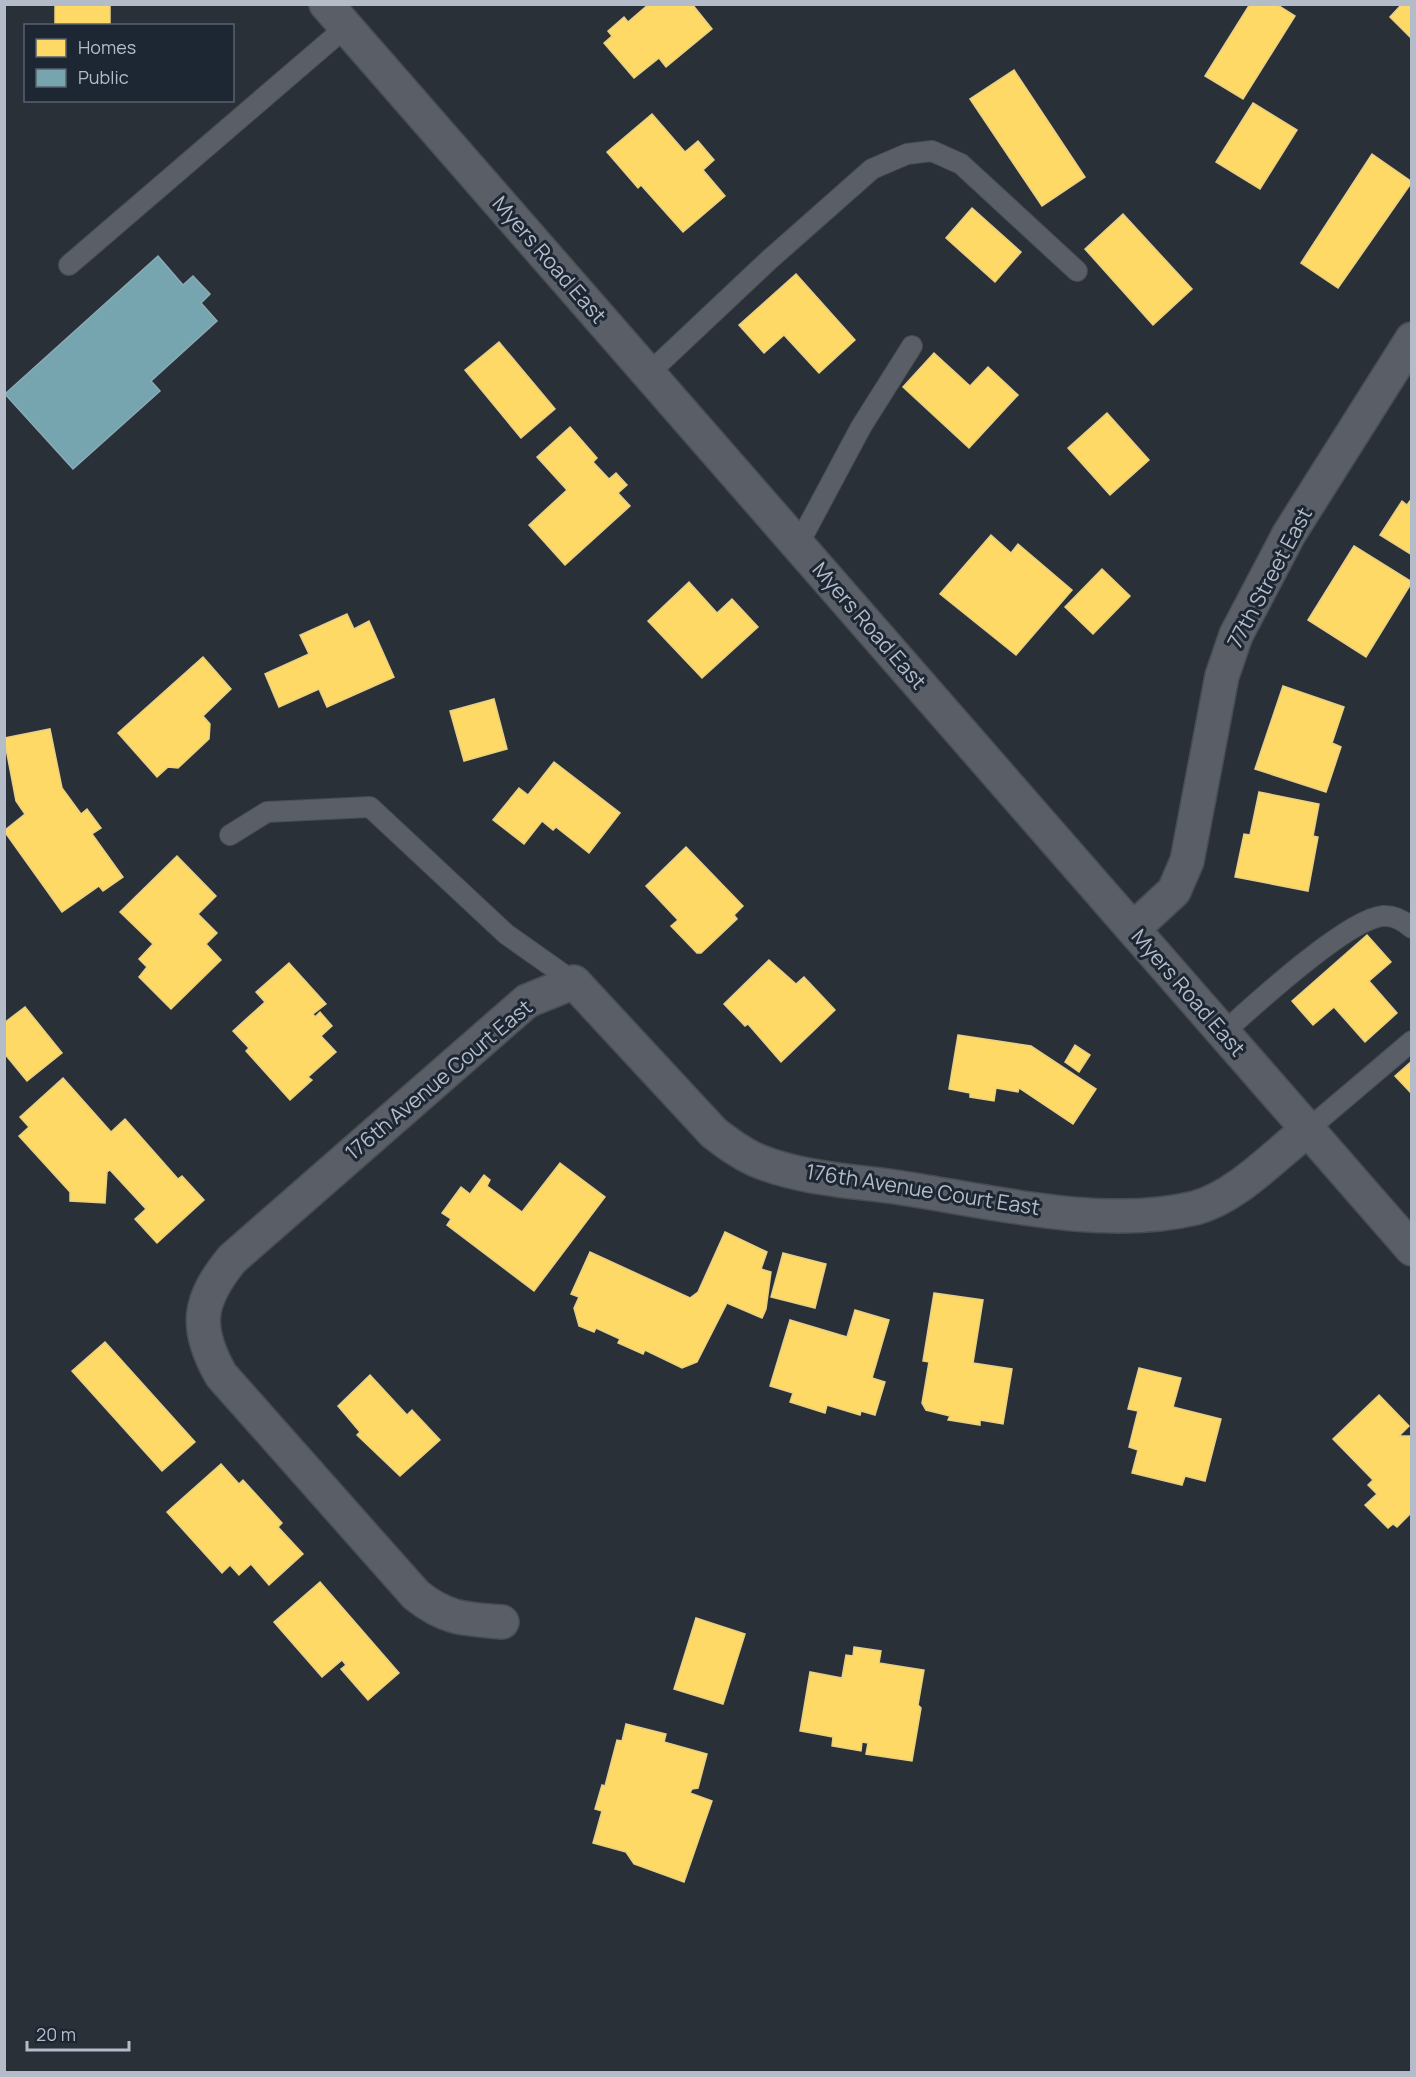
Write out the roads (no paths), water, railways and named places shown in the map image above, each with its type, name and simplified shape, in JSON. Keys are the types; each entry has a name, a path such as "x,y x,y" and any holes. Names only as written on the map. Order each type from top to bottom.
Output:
{"street":[{"name":"Myers Road East","path":"336,16 1133,929 1306,1131 1408,1238"},
{"name":"77th Street East","path":"1133,929 1174,891 1187,861 1222,676 1236,635 1289,534 1412,339"},
{"name":"176th Avenue Court East","path":"502,1622 457,1618 435,1610 416,1595 221,1375 205,1339 203,1318 207,1295 232,1260 527,1001 574,982 714,1132 729,1145 756,1160 806,1174 1095,1217 1161,1215 1198,1207 1218,1198 1306,1131"}],"lane":[{"path":"69,265 336,16"},
{"path":"648,374 769,260 872,169 907,154 932,151 961,164 1077,271"},
{"path":"798,545 861,427 912,346"},
{"path":"230,835 267,812 370,807 506,934 574,982"},
{"path":"1223,1033 1305,963 1362,922 1382,916 1399,918 1412,928"},
{"path":"1306,1131 1412,1041"}]}
